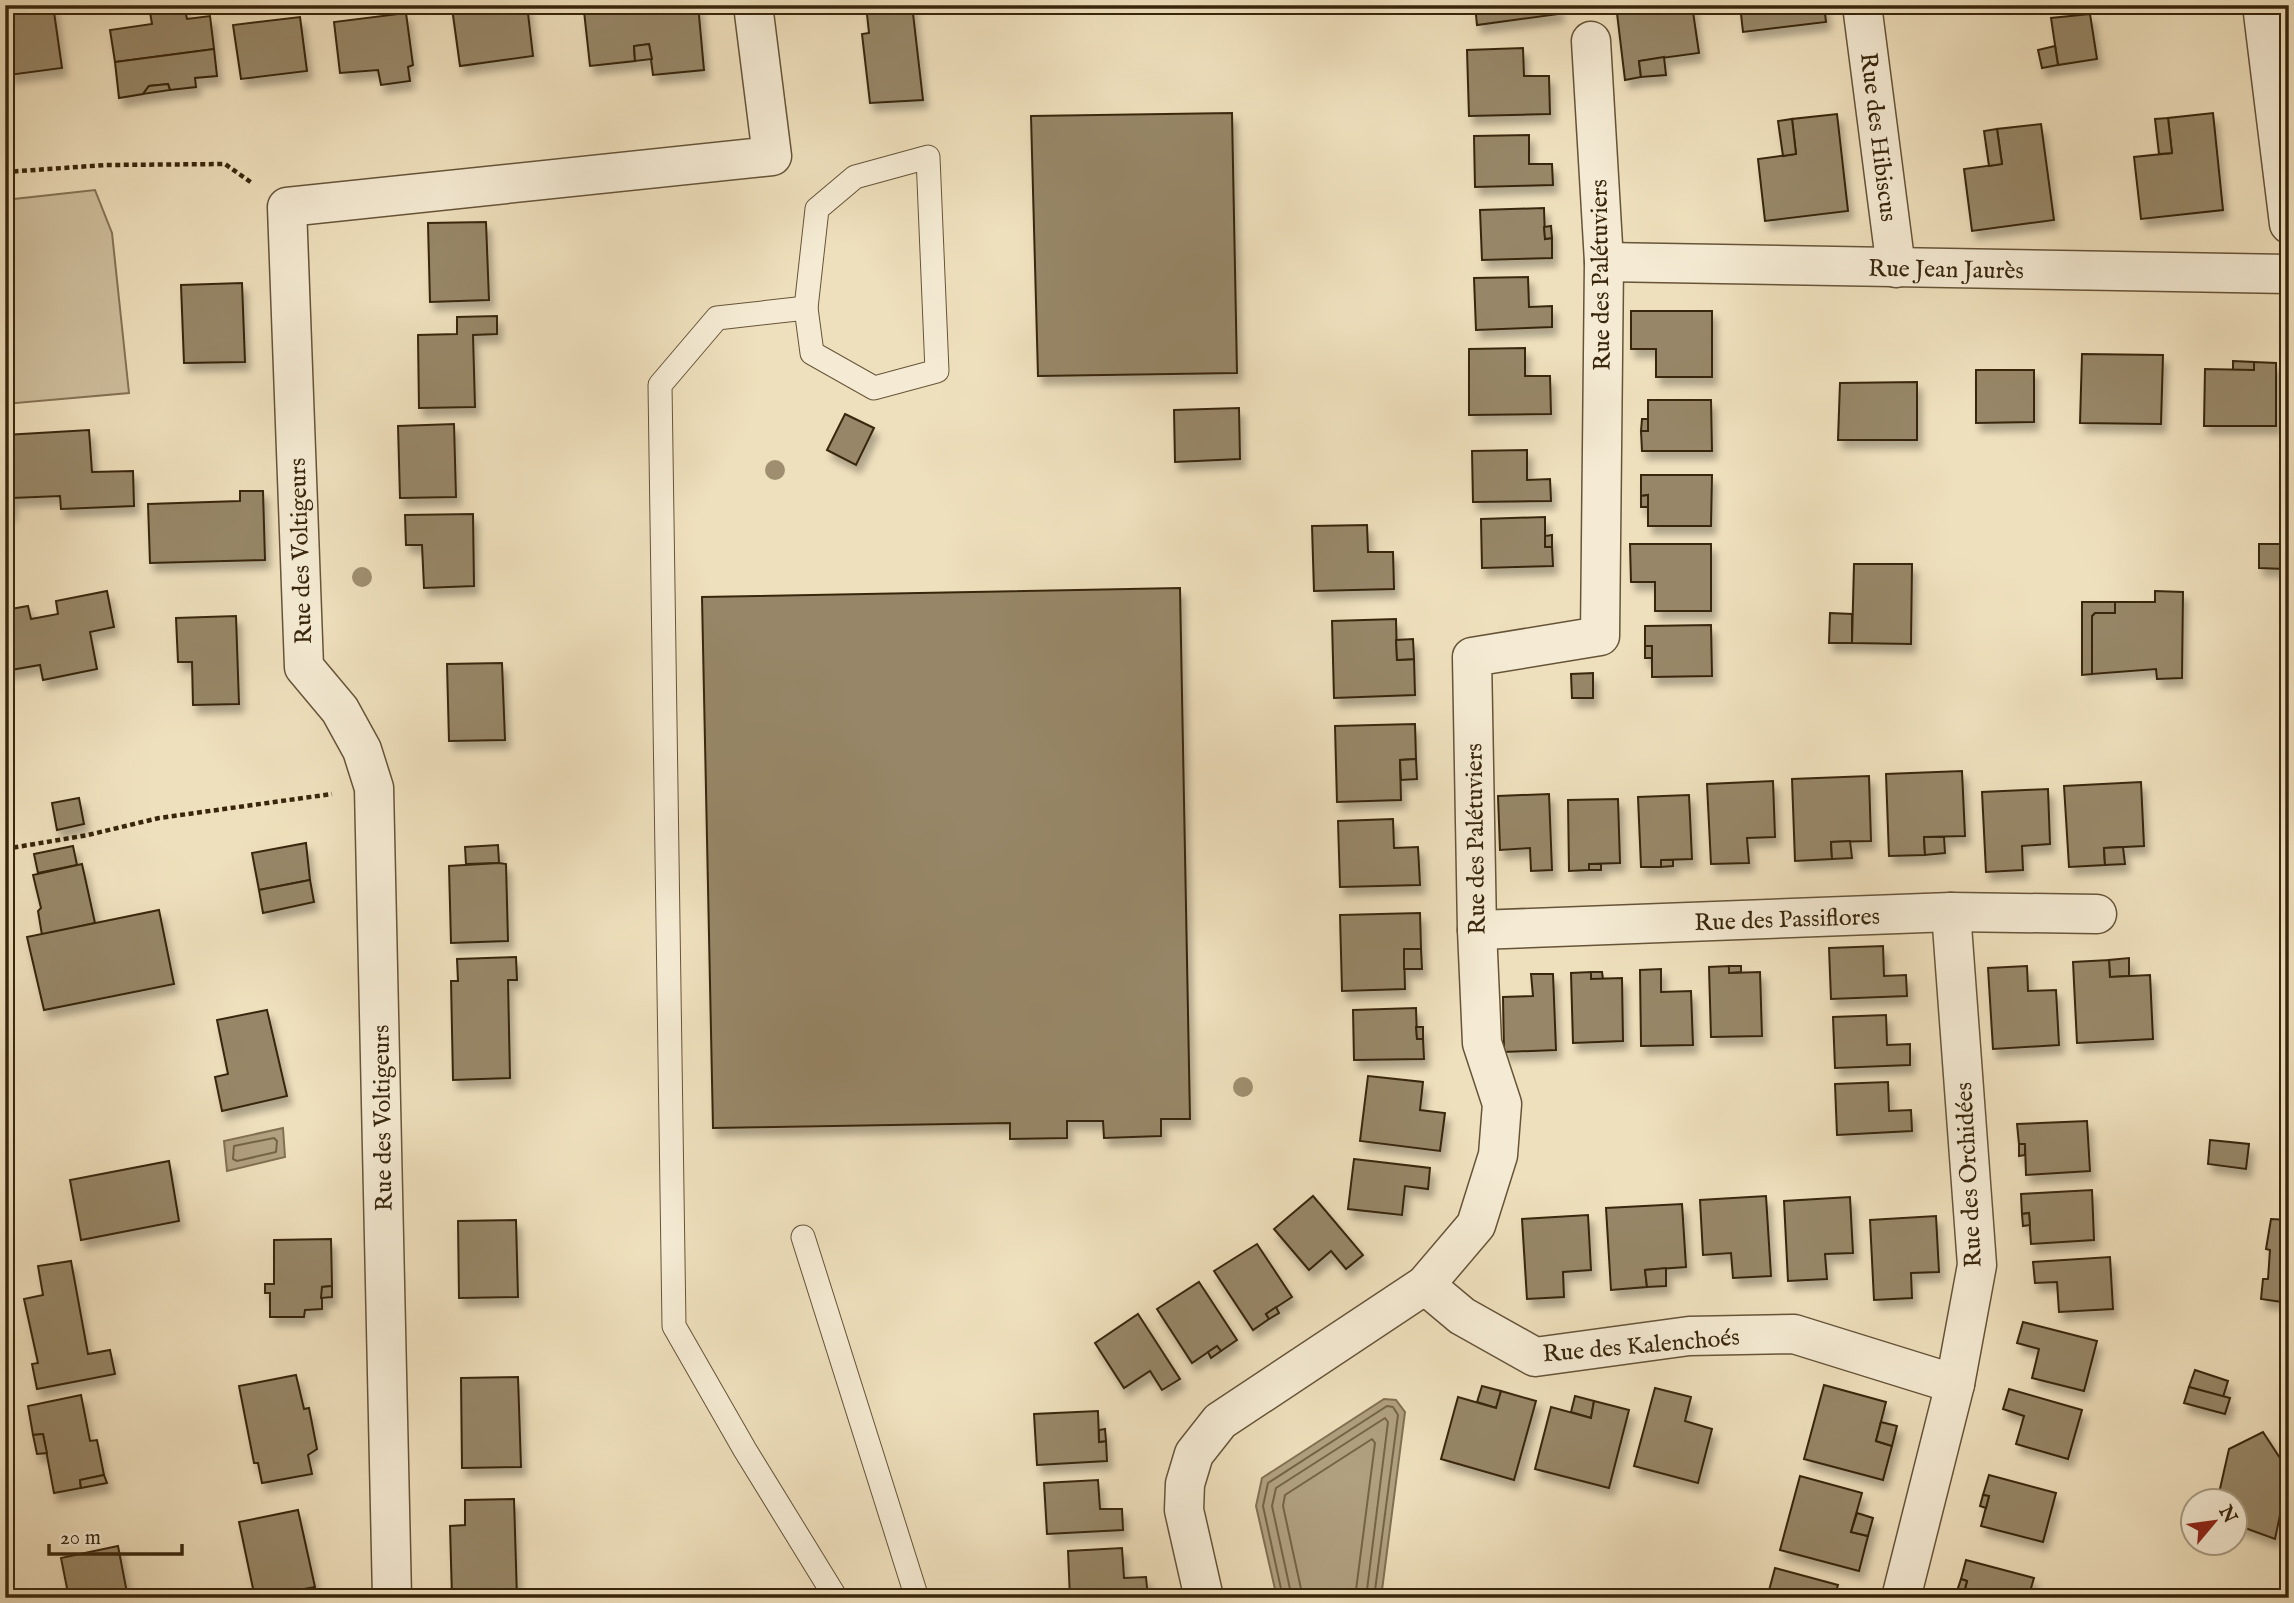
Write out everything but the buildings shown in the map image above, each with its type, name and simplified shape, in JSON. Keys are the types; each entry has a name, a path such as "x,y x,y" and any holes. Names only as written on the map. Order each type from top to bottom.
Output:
{"street":[{"path":"287,207 772,156 753,5"},
{"name":"Rue des Hibiscus","path":"1862,5 1896,268"},
{"path":"2262,5 2289,224"},
{"name":"Rue des Palétuviers","path":"1204,1598 1184,1510 1185,1484 1194,1454 1220,1421 1425,1285 1476,1224 1497,1156 1502,1104 1482,1043 1476,930 1472,657 1600,635 1604,262 1591,41"},
{"name":"Rue des Voltigeurs","path":"287,207 304,667 340,710 362,750 374,788 392,1598"},
{"name":"Rue Jean Jaurès","path":"1604,262 2289,274"},
{"name":"Rue des Passiflores","path":"1476,930 1951,912 2097,914"},
{"name":"Rue des Orchidées","path":"1901,1598 1955,1384 1977,1265 1951,912"},
{"name":"Rue des Kalenchoés","path":"1425,1285 1462,1316 1535,1357 1689,1336 1794,1334 1955,1384"}],"lane":[{"path":"928,157 937,371 874,388 813,353 806,308 817,209 855,177 928,157"},
{"path":"806,308 717,318 660,385 673,1312 674,1326 745,1450 836,1598"},
{"path":"803,1237 917,1598"}],"path":[{"path":"5,172 106,165 225,164 287,207"},
{"path":"5,849 88,835 159,818 374,788"}],"shaded area":[{"path":"95,190 112,233 129,393 5,404 5,200"}],"water":[{"path":"283,1128 285,1157 227,1171 224,1141"},
{"path":"1384,1399 1396,1400 1405,1412 1381,1598 1277,1598 1256,1506 1262,1478"}]}
